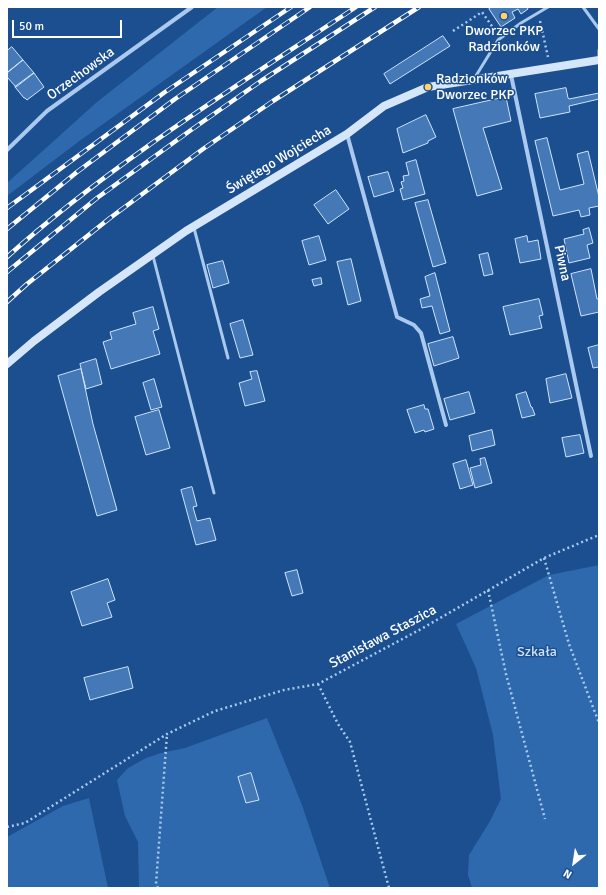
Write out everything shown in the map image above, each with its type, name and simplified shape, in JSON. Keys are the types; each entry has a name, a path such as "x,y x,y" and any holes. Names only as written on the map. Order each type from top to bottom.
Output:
{"street":[{"name":"Orzechowska","path":"7,150 47,111 192,7"},
{"name":"Świętego Wojciecha","path":"7,364 34,341 152,254 193,226 348,134 384,106 428,87 599,61"},
{"name":"Piwna","path":"511,74 590,456"},
{"path":"348,134 397,317 414,324 421,333 446,425"}],"lane":[{"path":"473,80 498,40 521,23 548,7"},
{"path":"583,7 599,29"},
{"path":"599,50 599,61"},
{"path":"193,226 228,358"},
{"path":"152,254 214,494"}],"path":[{"path":"453,31 482,12 500,39"},
{"path":"538,13 551,68"},
{"name":"Stanisława Staszica","path":"7,827 25,823 167,734 215,711 284,690 318,684 424,628 544,558 599,535"},
{"path":"544,558 569,644 599,723"},
{"path":"488,590 506,674 545,819"},
{"path":"318,684 338,724 350,742 388,888"},
{"path":"158,888 156,884 167,734"}],"green space":[{"path":"218,7 267,7 78,142 7,196 7,183 97,102"},
{"name":"Szkała","path":"599,565 599,888 472,888 468,875 469,855 490,821 501,799 493,735 476,668 456,624 549,575"},
{"path":"267,718 302,805 330,888 139,888 138,842 125,816 117,780 128,768 146,758 185,748"},
{"path":"89,798 108,888 7,888 7,837 63,806"}],"building":[{"name":"Dworzec PKP Radzionków","path":"492,7 527,7 528,9 521,14 518,9 512,12 515,18 501,27 489,9"},
{"path":"443,36 450,46 390,84 384,74"},
{"path":"12,47 23,60 7,73 7,51"},
{"path":"23,60 34,73 16,87 7,77 7,73"},
{"path":"34,73 44,87 27,100 15,87"},
{"path":"566,88 569,99 599,93 599,99 569,106 570,112 540,118 535,94"},
{"path":"506,97 511,121 483,128 502,189 477,196 453,109"},
{"path":"426,115 436,137 428,141 428,143 403,153 397,129"},
{"path":"547,138 560,190 584,184 577,154 588,151 599,197 599,206 589,208 590,215 581,217 579,210 553,216 535,141"},
{"path":"416,160 425,194 403,200 400,189 403,188 401,182 404,181 403,176 409,175 406,163"},
{"path":"388,172 394,191 374,197 368,177"},
{"path":"336,190 349,209 328,224 314,205"},
{"path":"428,200 446,263 433,267 415,203"},
{"path":"589,228 593,243 587,245 590,258 569,263 564,239 584,234 583,230"},
{"path":"319,236 326,260 309,265 302,241"},
{"path":"527,236 528,242 538,240 541,259 520,263 515,239"},
{"path":"488,253 493,274 484,276 479,255"},
{"path":"351,259 361,301 348,305 337,262"},
{"path":"223,261 229,283 213,288 207,265"},
{"path":"591,269 597,299 599,299 599,312 581,316 571,274"},
{"path":"435,273 450,331 440,334 432,306 422,308 420,299 430,296 425,277"},
{"path":"321,278 322,284 314,286 312,280"},
{"path":"539,299 543,315 539,316 542,328 510,335 503,307"},
{"path":"153,307 159,329 153,331 160,354 111,369 103,342 112,339 110,332 136,324 133,313"},
{"path":"243,320 253,355 240,358 230,324"},
{"path":"453,337 459,358 434,366 428,344"},
{"path":"599,345 599,367 593,368 588,348"},
{"path":"96,359 102,384 86,389 80,364"},
{"path":"81,369 93,424 117,510 97,516 58,376"},
{"path":"257,371 265,401 245,406 239,383 252,379 250,372"},
{"path":"566,374 572,398 550,403 546,379"},
{"path":"154,379 162,407 151,410 143,383"},
{"path":"469,392 475,413 450,420 444,399"},
{"path":"526,392 535,415 522,418 516,395"},
{"path":"424,405 425,409 428,409 434,429 415,433 407,410"},
{"path":"159,410 170,448 146,455 135,417"},
{"path":"492,430 495,445 472,451 469,436"},
{"path":"580,435 584,453 566,457 562,438"},
{"path":"485,458 492,483 475,488 470,468 481,465 480,459"},
{"path":"466,460 473,485 460,489 453,464"},
{"path":"192,487 197,506 193,507 197,521 210,518 216,540 196,545 181,490"},
{"path":"297,570 303,593 292,596 285,573"},
{"path":"108,579 115,600 107,603 112,617 82,626 71,592"},
{"path":"128,667 133,688 90,700 84,678"},
{"path":"251,773 259,800 246,803 238,777"}],"railway":[{"path":"7,208 165,92 291,7"},
{"path":"7,229 77,172 175,99 310,7"},
{"path":"7,257 48,222 133,157 221,96 356,7"},
{"path":"7,272 97,198 191,130 261,81 375,7"},
{"path":"7,302 27,284 110,218 203,149 273,101 419,7"}],"place":[{"name":"Dworzec PKP Radzionków","path":"504,16"},
{"name":"Radzionków Dworzec PKP","path":"428,87"}]}
